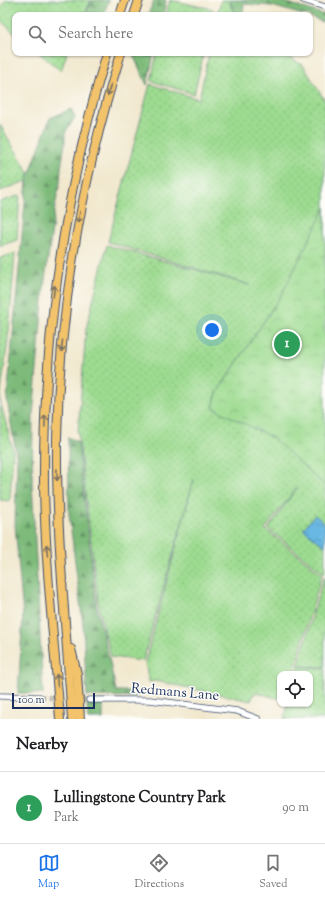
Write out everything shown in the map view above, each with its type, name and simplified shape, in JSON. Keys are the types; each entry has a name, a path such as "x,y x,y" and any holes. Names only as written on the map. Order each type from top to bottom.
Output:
{"highway":[{"path":"121,12 125,0"},
{"path":"135,12 139,0"},
{"path":"60,719 45,499 44,439 46,373 53,299 67,213 87,121 106,56"},
{"path":"72,719 60,548 57,474 58,402 63,330 73,256 86,182 103,111 120,56"},
{"path":"67,635 77,674 80,719"}],"street":[{"path":"303,0 325,6"},
{"path":"0,696 40,697"},
{"name":"Redmans Lane","path":"89,700 150,700 237,710 258,719"}],"green space":[{"path":"6,0 91,0 85,12 12,12 12,31 0,20 0,8"},
{"path":"92,0 109,0 104,12 86,12"},
{"path":"154,0 166,0 164,12 149,12"},
{"path":"170,0 213,9 212,12 167,12"},
{"path":"221,0 229,0 233,12 218,12"},
{"path":"230,0 279,0 325,15 325,23 313,18 313,12 293,12 272,6 244,4 243,12 234,12"},
{"path":"43,56 66,56 61,71"},
{"path":"133,56 153,56 147,85"},
{"path":"156,56 203,56 194,94 151,81"},
{"path":"208,56 286,56 303,65 325,101 325,308 282,294 217,393 213,408 325,451 325,574 268,529 298,486 265,529 322,574 294,671 277,671 277,698 255,692 251,701 156,681 149,682 145,663 194,479 143,661 111,657 99,609 78,432 86,329 107,245 250,285 108,242 150,84 199,99"},
{"path":"71,109 75,117 65,133 60,182 44,287 33,416 32,483 43,694 18,693 23,615 15,525 17,459 7,400 27,181 50,118"},
{"path":"0,125 29,173 27,181 0,191"},
{"path":"20,195 17,240 0,246 0,202"},
{"path":"325,208 325,486 273,438 213,408 217,393 282,294"},
{"path":"15,253 9,331 0,400 0,258"},
{"path":"0,400 13,451 10,501 0,500"},
{"path":"68,437 78,442 97,609 116,691 134,691 136,697 87,696 83,625 69,514"},
{"path":"324,576 325,667 298,666"},
{"path":"298,667 325,668 325,719 284,719 287,707 313,707 313,671 297,671"},
{"path":"103,701 103,719 88,719 87,704"}],"water":[{"path":"315,515 325,524 325,546 303,529"}],"tunnel":[{"path":"40,697 89,700"}],"place":[{"name":"Lullingstone Country Park","path":"287,344"}]}
